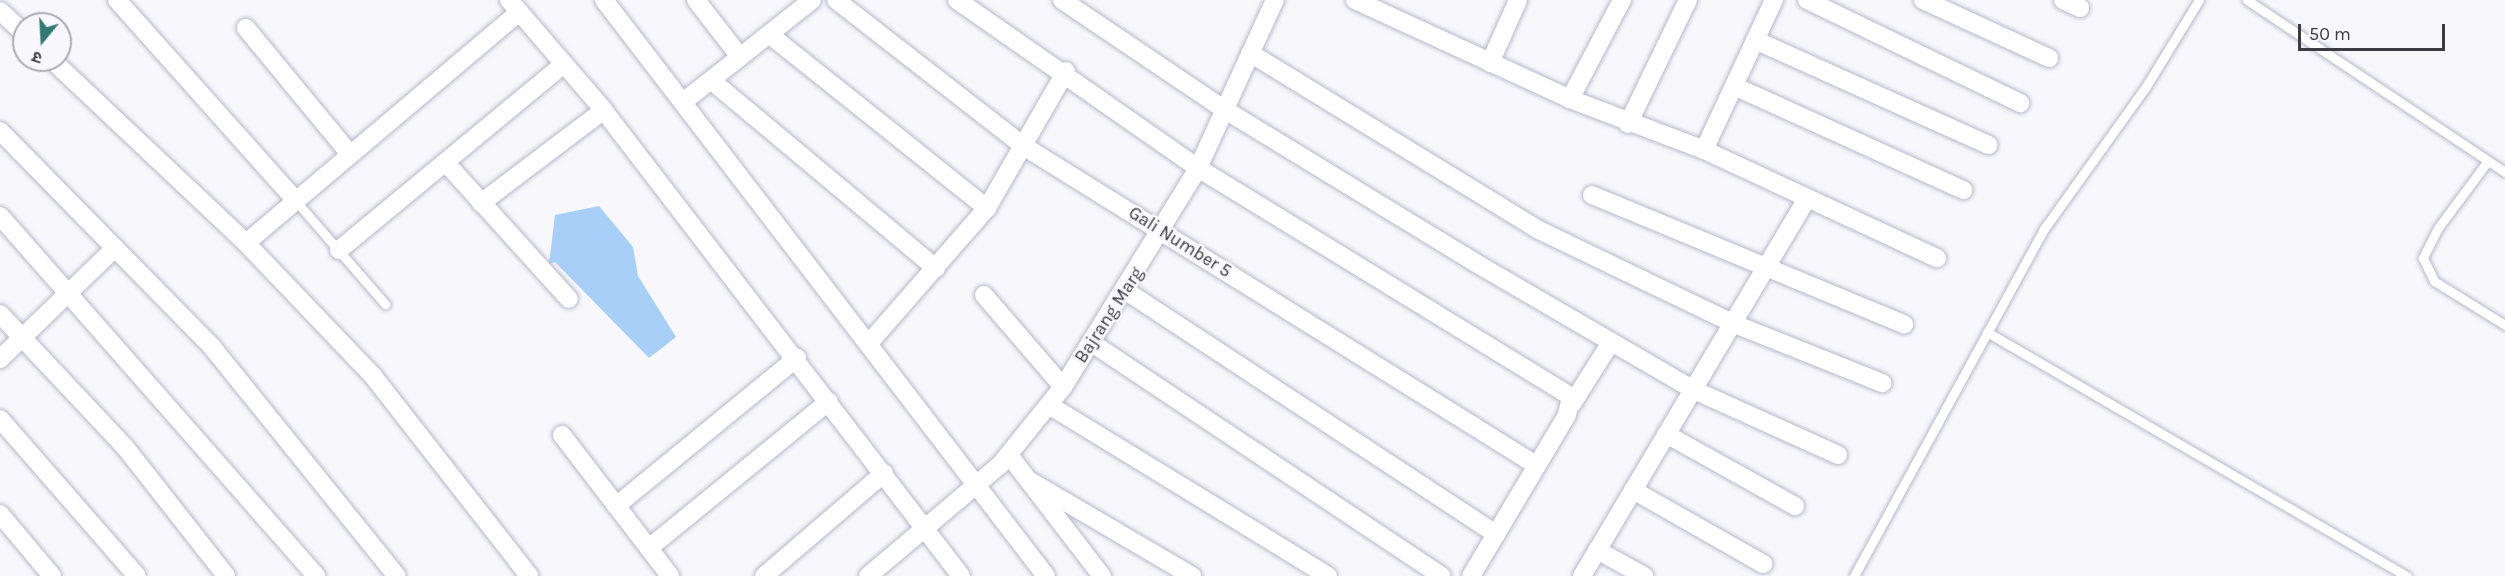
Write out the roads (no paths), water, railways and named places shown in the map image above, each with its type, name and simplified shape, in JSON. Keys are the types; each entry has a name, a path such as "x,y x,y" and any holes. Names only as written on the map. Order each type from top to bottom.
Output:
{"street":[{"path":"117,0 296,200"},
{"path":"604,0 870,342 1046,576"},
{"path":"696,0 740,57"},
{"path":"683,102 812,0"},
{"name":"Gali Number 5","path":"836,0 1025,147 1536,465"},
{"path":"957,0 1066,71 1198,168 1564,391 1572,404"},
{"path":"1062,0 1222,108 1611,342 1693,389 1838,455"},
{"name":"Bajrang Marg","path":"877,573 1009,455 1063,387 1126,291 1198,168 1222,108 1275,0"},
{"path":"1355,0 1628,124 1704,150 1937,258"},
{"path":"1490,63 1518,0"},
{"path":"1570,99 1622,0"},
{"path":"1628,124 1689,0"},
{"path":"1704,150 1774,0"},
{"path":"1807,0 2020,103"},
{"path":"1923,0 2049,58"},
{"path":"2063,0 2080,8"},
{"path":"246,243 514,6 604,110 797,358 961,576"},
{"path":"0,11 12,22"},
{"path":"246,28 349,153"},
{"path":"770,35 987,208"},
{"path":"1755,40 1989,145"},
{"path":"1250,53 1539,230 1732,323 1882,383"},
{"path":"339,250 564,64"},
{"path":"870,342 987,208 1025,147 1066,71"},
{"path":"65,72 246,243 373,376 529,576"},
{"path":"712,81 936,268"},
{"path":"1734,86 1963,190"},
{"path":"481,203 604,110"},
{"path":"0,130 212,347 397,576"},
{"path":"446,163 569,299"},
{"path":"1592,195 1768,263 1904,324"},
{"path":"1582,576 1807,198"},
{"path":"0,216 316,576"},
{"path":"0,360 115,248"},
{"path":"1126,291 1496,534"},
{"path":"984,295 1063,387"},
{"path":"0,314 125,447 226,576"},
{"path":"1471,576 1611,342"},
{"path":"1092,343 1443,576"},
{"path":"616,506 797,358"},
{"path":"649,548 829,401"},
{"path":"1049,405 1328,576"},
{"path":"0,419 136,576"},
{"path":"1666,434 1795,506"},
{"path":"562,435 670,576"},
{"path":"1009,455 1102,576"},
{"path":"764,576 884,473"},
{"path":"1030,481 1192,576"},
{"path":"1633,490 1763,564"},
{"path":"0,514 52,576"},
{"path":"1597,550 1644,576"}],"lane":[{"path":"1854,576 2044,229 2145,88 2199,0"},
{"path":"2247,0 2505,172"},
{"path":"2487,162 2438,228 2423,258 2434,280 2505,325"},
{"path":"296,200 385,304"},
{"path":"1987,332 2407,576"}],"water":[{"path":"599,206 633,247 638,276 676,337 649,358 555,262 549,264 555,215"}]}
